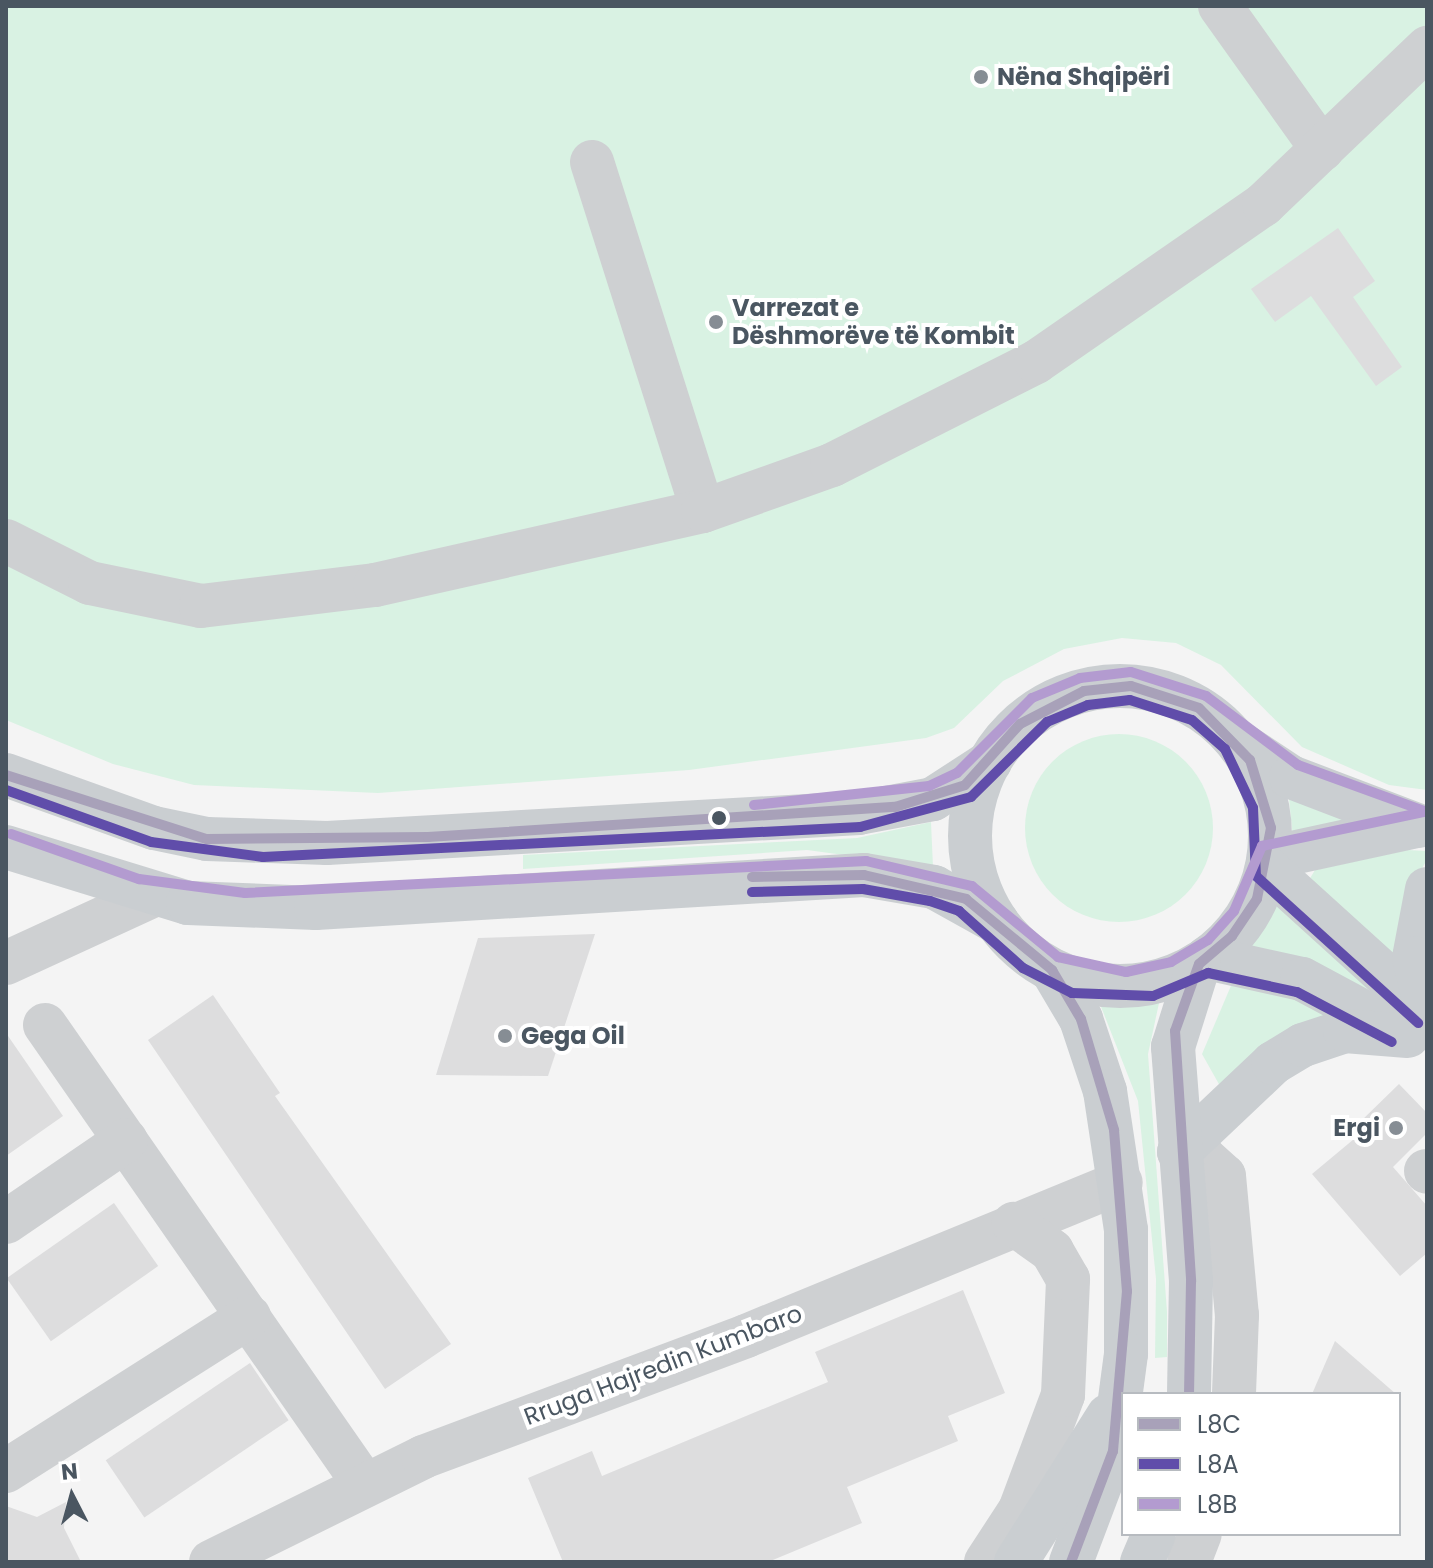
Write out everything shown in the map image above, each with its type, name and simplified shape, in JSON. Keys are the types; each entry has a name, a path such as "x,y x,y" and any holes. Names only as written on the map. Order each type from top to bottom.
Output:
{"main road":[{"path":"6,775 167,831 327,843 859,813 933,799 965,785 1039,710 1107,687 1178,698 1291,777 1423,826"},
{"path":"1189,1392 1191,1281 1173,1047 1203,961 1246,918 1268,863 1267,805 1236,740"},
{"path":"990,762 973,807 971,855 997,922"},
{"path":"1268,863 1423,826"},
{"path":"6,847 152,896 316,908 864,875 934,887 997,922 1052,970 1092,1048 1121,1182 1127,1291 1122,1392"},
{"path":"1268,863 1422,1026"},
{"path":"1422,1026 1414,958 1427,889"},
{"path":"1052,970 1126,986 1203,961 1302,979 1422,1026"},
{"path":"1179,1152 1273,1063 1303,1045 1345,1031 1422,1026"},
{"path":"1016,1562 1121,1396"},
{"path":"1071,1562 1096,1511 1121,1398"},
{"path":"1142,1562 1153,1536"}],"street":[{"path":"1220,6 1322,149"},
{"path":"6,541 90,583 201,606 389,583 703,511 858,454 1036,362 1264,204 1427,48"},
{"path":"592,162 703,511"},
{"path":"6,963 152,896"},
{"path":"45,1025 364,1484"},
{"path":"6,1222 126,1140"},
{"path":"1179,1152 1203,1157 1224,1176 1237,1315 1234,1392"},
{"name":"Rruga Hajredin Kumbaro","path":"211,1562 364,1484 1121,1182"},
{"path":"986,1562 1045,1453 1067,1348 1068,1279 1052,1251 1014,1224"},
{"path":"6,1471 249,1317"},
{"path":"1189,1562 1199,1536"}],"green space":[{"name":"Varrezat e Dëshmorëve të Kombit","path":"6,6 1427,6 1427,790 1389,785 1302,747 1221,665 1176,643 1122,638 1064,649 1003,681 954,728 926,738 689,770 378,793 194,785 113,764 6,720"},
{"path":"1119,734 1155,741 1186,761 1206,792 1213,828 1206,864 1186,895 1155,915 1119,922 1083,915 1052,895 1032,864 1025,828 1032,792 1052,761 1083,741"},
{"path":"1289,799 1348,819 1293,838"},
{"path":"931,822 933,867 807,850 523,869 523,855 857,838"},
{"path":"1407,850 1427,851 1427,860 1416,878 1397,962 1309,880 1315,870"},
{"path":"1278,895 1384,995 1242,949"},
{"path":"1233,981 1334,1009 1220,1086 1202,1054"},
{"path":"1161,994 1148,1054 1167,1312 1167,1357 1155,1358 1156,1279 1138,1101 1098,999"}],"building":[{"path":"1338,228 1375,281 1353,297 1402,367 1376,386 1311,296 1275,322 1251,289"},
{"name":"Gega Oil","path":"595,934 548,1076 436,1075 478,938"},
{"path":"213,995 280,1093 275,1096 451,1344 385,1389 148,1040"},
{"path":"6,1033 63,1116 6,1156"},
{"path":"1399,1084 1427,1113 1427,1133 1393,1167 1427,1206 1427,1253 1400,1276 1312,1174 1366,1129 1360,1122"},
{"path":"114,1203 158,1266 51,1341 7,1278"},
{"path":"963,1290 1005,1393 948,1416 958,1441 847,1487 862,1523 768,1562 563,1562 528,1478 592,1451 602,1476 828,1382 815,1352"},
{"path":"1335,1341 1394,1392 1313,1392"},
{"path":"250,1363 289,1420 144,1518 106,1460"},
{"path":"66,1502 64,1528 81,1562 6,1562 6,1506 37,1517"}],"transit line":[{"name":"L8B","path":"754,805 929,786 957,773 1032,698 1080,678 1131,672 1206,696 1298,765 1427,812"},
{"name":"L8C","path":"6,775 207,839 428,837 895,807 965,785 1020,724 1084,691 1131,686 1199,708 1250,760 1271,828 1257,899 1232,936 1199,964 1175,1031 1191,1281 1189,1392"},
{"name":"L8A","path":"6,790 151,842 263,857 860,827 971,797 1047,722 1088,705 1130,700 1192,720 1225,749 1253,808 1256,876 1418,1023"},
{"name":"L8B","path":"11,834 139,879 245,893 866,861 972,886 1058,957 1126,972 1171,962 1208,940 1234,911 1262,846 1424,812"},
{"name":"L8C","path":"752,877 864,875 966,899 1052,970 1081,1019 1114,1130 1127,1291 1113,1451 1071,1562"},
{"name":"L8A","path":"752,892 863,889 930,901 959,911 1023,968 1072,993 1153,996 1208,973 1297,992 1392,1042"}],"place":[{"name":"Nëna Shqipëri","path":"981,77"},
{"name":"Varrezat e Dëshmorëve të Kombit","path":"716,322"},
{"name":"Gega Oil","path":"505,1036"},
{"name":"Ergi","path":"1396,1128"}]}
